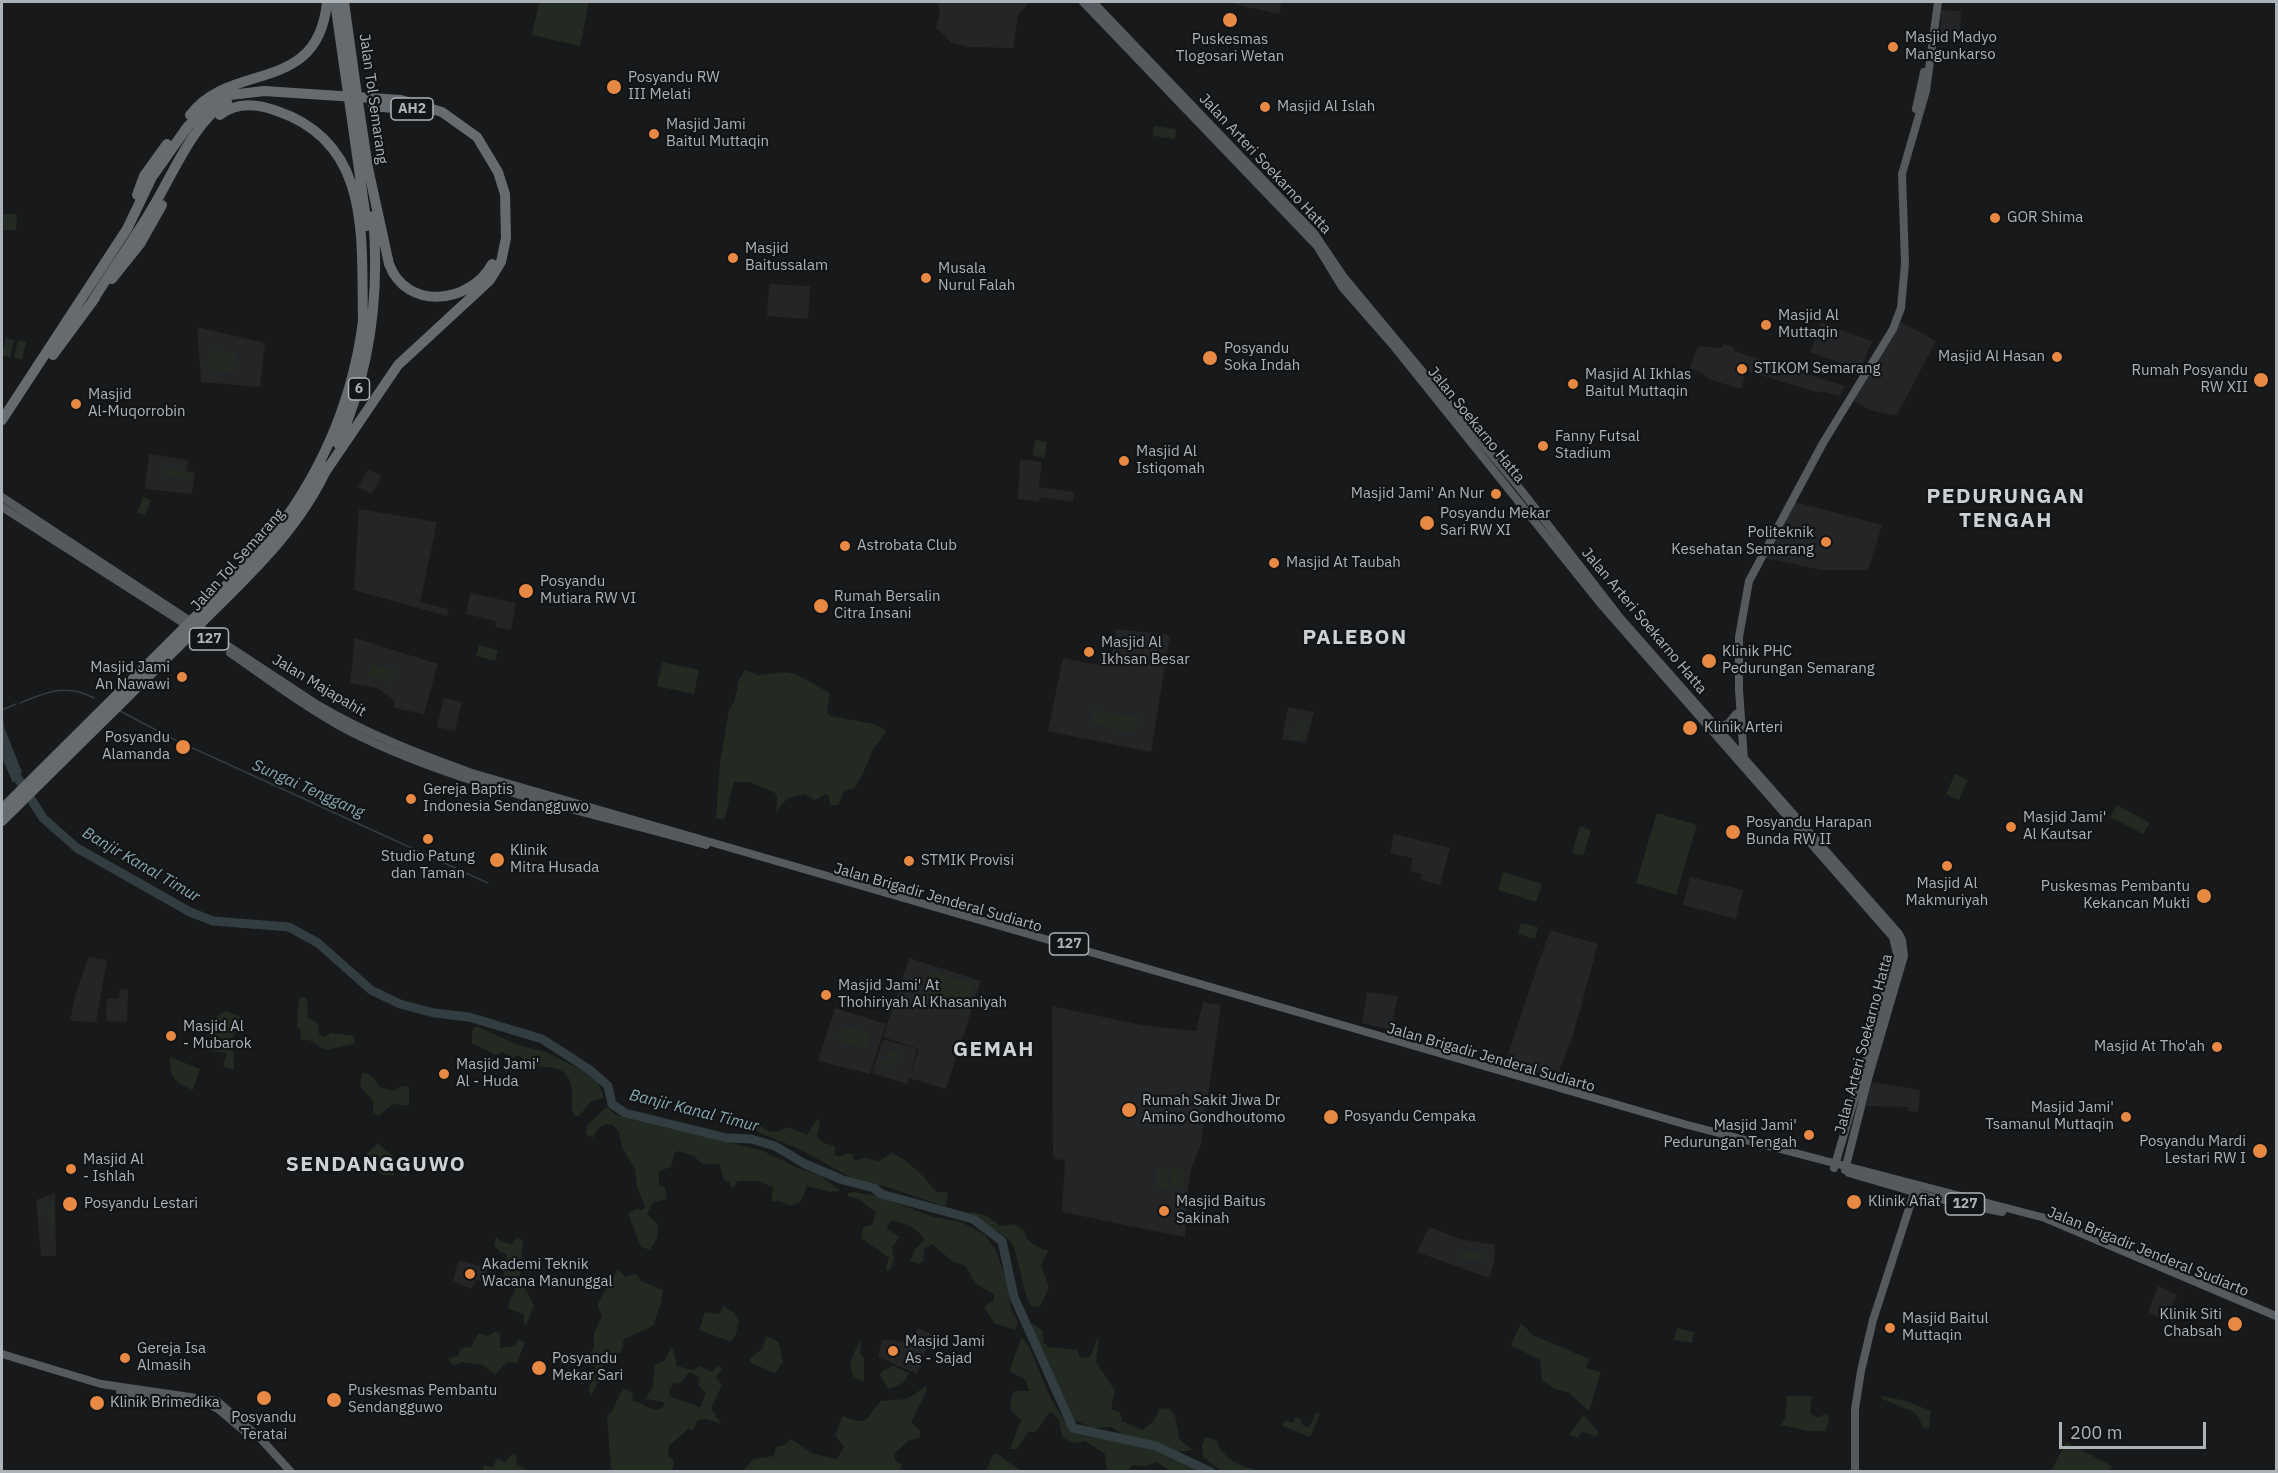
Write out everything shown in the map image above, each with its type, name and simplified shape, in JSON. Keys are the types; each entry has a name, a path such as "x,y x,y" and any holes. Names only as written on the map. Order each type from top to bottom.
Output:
{"highway":[{"path":"83,294 104,251 130,213 144,176 184,122 202,101 213,93 276,73 301,58 320,33 327,2"},
{"name":"Jalan Tol Semarang","path":"3,813 273,548 307,503 326,471 358,391 372,330 377,259 368,168 335,2"},
{"name":"Jalan Tol Semarang","path":"344,2 351,87"},
{"name":"AH2","path":"2,420 127,229 153,177 188,126 209,106 230,95 264,91 401,100 435,109 453,118 477,137 492,160 502,182 507,218 501,262 485,286 398,365 326,471"},
{"name":"AH2","path":"2,430 92,302 204,123 220,106 246,96 282,96 403,108 429,113 458,128 472,140 482,154 493,174 500,196 500,237 494,261 486,274 468,289 442,298 414,292 399,280 389,264 368,168"},
{"name":"AH2","path":"92,302 140,244 176,178 211,123 235,107 254,105 292,116 310,125 326,138 347,169 360,225 363,319"},
{"name":"Jalan Tol Semarang","path":"204,614 270,538 306,488 338,424 350,387 363,319 368,243 356,114"}],"main road":[{"path":"1083,2 1141,57"},
{"name":"Jalan Arteri Soekarno Hatta","path":"1092,2 1141,57 1314,233 1343,276 1621,618 1715,727 1741,762 1862,889 1902,940 1904,956 1859,1095 1845,1169"},
{"path":"1741,762 1736,714 1735,630 1741,594 1748,570 1819,441 1881,342 1897,306 1901,262 1896,182 1931,47 1932,2"},
{"path":"1741,762 1740,630 1749,581 1816,456 1885,344 1899,316 1903,299 1905,263 1902,174 1921,114 1938,2"},
{"name":"Jalan Soekarno Hatta","path":"1518,492 1600,603 1741,762"},
{"name":"Jalan Majapahit","path":"2,497 346,722 413,752 547,797"},
{"name":"Jalan Majapahit","path":"2,507 346,729 435,766 692,838"},
{"path":"1715,727 1728,724 1736,714"},
{"name":"Jalan Brigadir Jenderal Sudiarto","path":"692,838 1620,1107 1918,1189 2055,1221 2277,1318"},
{"path":"1834,1166 1859,1095"},
{"path":"1855,1472 1856,1400 1868,1337 1918,1189"},
{"path":"2,1354 100,1384 217,1401 260,1438 291,1472"},
{"path":"2,1359 94,1387 146,1397 207,1403 236,1424 285,1472"}],"shaded area":[{"path":"539,2 589,2 580,46 532,35"},
{"path":"937,2 1030,2 1018,15 1013,48 968,47 952,43 936,28 940,14"},
{"path":"1224,2 1282,2 1279,14"},
{"path":"1941,10 1961,11 1960,39 1940,38"},
{"path":"1154,126 1176,129 1175,139 1153,136"},
{"path":"2,214 17,214 16,230 2,230"},
{"path":"769,284 810,286 808,319 767,316"},
{"path":"1899,321 1936,341 1897,415 1892,415 1870,410 1854,401"},
{"path":"1821,323 1872,341 1861,370 1810,352"},
{"path":"197,327 265,343 260,387 201,382"},
{"path":"6,338 14,340 10,357 2,355"},
{"path":"18,340 26,342 22,360 14,358"},
{"name":"STIKOM Semarang","path":"1724,344 1734,347 1734,351 1845,386 1840,396 1821,391 1819,393 1747,371 1741,389 1708,379 1704,374 1690,368 1698,346 1722,348"},
{"path":"211,349 236,353 232,372 207,368"},
{"path":"1036,440 1047,442 1044,458 1032,455"},
{"path":"149,454 188,460 187,471 195,472 192,494 145,489"},
{"path":"1020,459 1042,462 1039,487 1074,492 1073,502 1040,497 1039,502 1018,499"},
{"path":"166,468 191,473 190,480 165,475"},
{"path":"368,469 382,476 372,494 358,487"},
{"path":"143,497 151,500 145,515 137,513"},
{"name":"Politeknik Kesehatan Semarang","path":"1795,502 1882,525 1868,570 1822,570 1765,558"},
{"path":"359,509 437,522 420,602 449,609 447,616 354,590"},
{"path":"470,593 516,603 511,630 495,627 496,621 466,614"},
{"path":"1116,629 1170,635 1151,752 1048,731 1063,658 1098,665 1100,659 1111,661"},
{"path":"355,638 438,664 424,714 394,708 394,700 377,688 350,683"},
{"path":"479,645 498,650 495,661 476,656"},
{"path":"662,662 699,670 694,694 657,686"},
{"path":"372,664 394,671 390,683 368,676"},
{"path":"745,670 758,675 783,672 795,674 830,693 827,712 830,716 874,724 886,730 873,750 860,780 853,789 845,790 838,805 830,805 829,796 825,794 815,800 804,794 788,798 776,811 777,796 774,792 749,782 734,782 724,820 716,818 720,761 729,710 735,700 739,679"},
{"path":"444,698 462,702 455,731 437,727"},
{"path":"2,704 4,727 22,772 13,783 2,758"},
{"path":"1288,707 1314,712 1306,743 1282,739"},
{"path":"1094,710 1138,718 1135,732 1091,724"},
{"path":"1297,720 1306,722 1302,741 1293,739"},
{"path":"1955,774 1968,780 1959,800 1946,794"},
{"path":"2117,805 2150,823 2143,834 2110,817"},
{"path":"1657,813 1697,825 1676,895 1636,883"},
{"path":"1580,826 1591,830 1583,856 1572,853"},
{"path":"1394,834 1450,848 1440,885 1421,880 1422,874 1410,871 1413,858 1390,853"},
{"path":"1503,872 1542,884 1536,902 1498,890"},
{"path":"1690,877 1743,890 1736,919 1683,905"},
{"path":"1521,923 1538,927 1535,939 1518,934"},
{"path":"1550,930 1598,944 1573,1035 1556,1079 1508,1064 1509,1051"},
{"path":"89,957 107,960 96,1022 70,1021 75,995"},
{"path":"909,958 981,981 946,1089 909,1078 907,1084 872,1073 883,1039 917,1049 910,1074 919,1049 883,1037"},
{"path":"931,971 974,984 966,1011 923,998"},
{"path":"120,989 128,990 127,1022 106,1021 107,998 119,999"},
{"path":"1367,992 1398,996 1391,1030 1362,1023"},
{"path":"299,998 307,998 308,1018 317,1022 319,1034 325,1037 331,1033 354,1036 355,1044 325,1050 312,1041 300,1039 301,1030 297,1026"},
{"name":"Rumah Sakit Jiwa Dr Amino Gondhoutomo","path":"1203,1002 1221,1005 1201,1144 1191,1170 1187,1193 1185,1237 1062,1212 1065,1160 1053,1159 1052,1006 1141,1025 1196,1031"},
{"path":"835,1008 886,1024 870,1074 818,1061"},
{"path":"227,1011 241,1017 233,1037 234,1070 223,1066 227,1053 209,1051 214,1021 221,1013"},
{"path":"476,1026 521,1046 546,1052 596,1077 604,1098 591,1101 579,1116 575,1116 568,1076 555,1068 532,1065 518,1055 513,1058 502,1052 496,1055 472,1043 472,1031"},
{"path":"843,1026 870,1034 866,1049 838,1040"},
{"path":"890,1050 899,1053 894,1067 880,1063 882,1059 887,1060"},
{"path":"170,1057 200,1069 193,1090 174,1078 170,1069"},
{"path":"366,1073 375,1079 379,1087 394,1091 401,1086 409,1087 409,1106 393,1104 378,1116 373,1112 373,1101 360,1086 362,1074"},
{"path":"1872,1082 1920,1090 1918,1112 1908,1111 1908,1107 1866,1106"},
{"path":"607,1107 616,1115 633,1120 761,1150 798,1168 819,1175 841,1191 831,1192 807,1186 801,1201 791,1206 780,1201 771,1201 773,1187 756,1181 738,1181 732,1189 730,1183 724,1180 719,1164 702,1164 694,1156 678,1151 674,1154 671,1167 659,1171 659,1185 665,1187 667,1199 653,1202 647,1214 658,1224 657,1238 650,1250 641,1247 628,1214 636,1209 643,1210 645,1206 637,1187 635,1169 622,1147 619,1132 613,1125 606,1124 598,1129 593,1138 586,1134 588,1124"},
{"path":"817,1119 820,1122 817,1137 824,1143 835,1146 835,1155 840,1157 848,1153 852,1154 855,1161 865,1158 879,1161 892,1153 916,1170 936,1192 948,1192 946,1207 884,1186 854,1179 797,1148 757,1132 757,1123 772,1132 788,1127 807,1135"},
{"path":"378,1143 394,1157 394,1175 383,1175 364,1162 367,1153"},
{"path":"1157,1168 1169,1168 1168,1189 1156,1188"},
{"path":"1172,1168 1183,1169 1182,1189 1171,1189"},
{"path":"55,1193 56,1256 41,1256 36,1200"},
{"path":"848,1193 877,1196 934,1217 961,1222 984,1234 995,1249 1008,1284 1011,1310 1018,1322 1015,1330 994,1323 984,1307 994,1300 994,1295 975,1283 966,1266 952,1261 932,1244 924,1249 923,1261 919,1264 910,1261 915,1249 925,1240 906,1224 891,1221 888,1224 887,1229 900,1237 892,1247 894,1258 891,1269 887,1271 889,1258 861,1238 863,1227 872,1225 876,1212 857,1198 848,1197"},
{"path":"54,1205 55,1225 49,1225 46,1206"},
{"path":"972,1212 987,1216 1000,1226 1015,1224 1024,1230 1027,1238 1033,1244 1048,1251 1041,1265 1049,1287 1040,1307 1031,1306 1027,1298 1012,1244 970,1214"},
{"path":"1429,1227 1460,1239 1495,1245 1494,1263 1489,1278 1417,1252"},
{"path":"496,1237 502,1242 512,1244 517,1237 523,1242 520,1277 534,1306 526,1325 524,1315 508,1308 516,1284 503,1279 507,1254 499,1251 494,1245"},
{"path":"1463,1251 1482,1253 1481,1260 1462,1259"},
{"name":"Akademi Teknik Wacana Manunggal","path":"459,1260 487,1268 483,1281 476,1280 471,1289 453,1281"},
{"path":"618,1269 625,1277 636,1274 641,1281 663,1290 661,1303 653,1326 624,1339 621,1352 603,1365 609,1379 597,1383 592,1395 588,1390 596,1369 590,1354 594,1347 594,1333 602,1317 597,1304"},
{"path":"2158,1286 2177,1295 2165,1321 2148,1312"},
{"path":"724,1306 734,1313 739,1321 736,1334 731,1342 699,1330 705,1312 719,1314"},
{"path":"1032,1323 1043,1331 1043,1342 1048,1347 1078,1350 1082,1358 1090,1357 1098,1337 1096,1362 1115,1391 1111,1409 1120,1413 1122,1421 1142,1430 1153,1422 1160,1408 1170,1409 1175,1416 1180,1440 1193,1450 1177,1452 1122,1434 1112,1427 1093,1428 1072,1419 1029,1328"},
{"path":"1521,1323 1533,1335 1589,1359 1586,1368 1601,1372 1589,1411 1568,1392 1554,1389 1542,1380 1540,1360 1511,1345"},
{"path":"918,1328 932,1334 917,1374 878,1357 882,1339 905,1342 911,1333 915,1334"},
{"path":"1677,1328 1694,1332 1692,1343 1674,1340"},
{"path":"496,1331 500,1333 500,1348 515,1346 518,1339 525,1342 517,1363 507,1362 495,1375 483,1365 463,1362 454,1365 449,1362 449,1358 458,1356 461,1348 471,1347 478,1333 488,1336"},
{"path":"766,1336 779,1342 783,1362 775,1373 749,1362 762,1349"},
{"path":"1022,1337 1030,1348 1050,1397 1065,1422 1072,1428 1143,1446 1179,1458 1205,1471 1170,1471 1157,1462 1147,1466 1133,1465 1127,1471 1107,1471 1105,1454 1085,1441 1073,1443 1062,1437 1059,1420 1052,1412 1035,1432 1028,1432 1017,1449 1010,1449 1021,1420 1010,1410 1012,1394 1015,1391 1029,1391 1026,1380 1009,1371"},
{"path":"861,1339 860,1354 864,1358 864,1382 853,1375 851,1369 852,1357"},
{"path":"672,1346 677,1366 693,1370 699,1366 712,1372 718,1366 722,1368 716,1378 722,1385 711,1408 721,1424 707,1419 698,1420 693,1430 688,1429 669,1446 668,1456 674,1460 672,1471 611,1471 607,1415 611,1413 623,1388 632,1393 633,1401 654,1409 661,1409 665,1404 663,1402 645,1399 653,1386 655,1365 665,1360","holes":["689,1372 700,1377 698,1385 706,1393 700,1407 671,1397 669,1392 673,1384 681,1383"]},
{"path":"893,1366 910,1373 903,1383 889,1389 880,1375 882,1371"},
{"path":"926,1386 927,1390 911,1422 920,1431 920,1438 909,1440 894,1454 895,1460 902,1465 900,1471 743,1471 753,1459 774,1456 776,1447 785,1445 791,1439 814,1454 837,1459 844,1447 835,1435 843,1416 863,1421 881,1401 907,1399"},
{"path":"1787,1396 1812,1396 1810,1412 1813,1416 1819,1417 1827,1413 1829,1418 1826,1431 1808,1431 1781,1425 1785,1418"},
{"path":"1883,1396 1906,1401 1931,1411 1929,1429 1923,1427 1916,1413 1882,1399"},
{"path":"1316,1412 1320,1414 1310,1437 1282,1426 1285,1420 1293,1423 1296,1417 1302,1420 1301,1424 1309,1428"},
{"path":"1583,1415 1599,1432 1596,1437 1582,1431 1578,1438 1569,1435"},
{"path":"1205,1437 1216,1440 1223,1453 1235,1462 1263,1471 1222,1471 1203,1457 1202,1447"},
{"path":"2066,1442 2112,1466 2110,1471 2051,1471"},
{"path":"996,1453 1021,1471 986,1471 993,1454"},
{"path":"512,1454 516,1456 517,1464 528,1471 483,1471 484,1465 492,1467 498,1458 504,1463"}],"waterway":[{"path":"20,703 39,695 66,690 84,693 94,698"},
{"path":"2,710 16,704"},
{"name":"Sungai Tenggang","path":"120,711 173,739 488,883"},
{"name":"Banjir Kanal Timur","path":"12,769 43,818 77,848 190,912 213,921 289,927 318,943 371,990 400,1004 434,1013 469,1017 542,1039 590,1070 608,1086 612,1104 625,1113 727,1138 751,1139 775,1146 805,1164 843,1180 874,1188 881,1194 973,1219 1002,1241 1014,1297 1073,1428 1156,1446 1211,1472"}],"place":[{"name":"Puskesmas Tlogosari Wetan","path":"1230,20"},
{"name":"Masjid Madyo Mangunkarso","path":"1893,47"},
{"name":"Posyandu RW III Melati","path":"614,87"},
{"name":"Masjid Al Islah","path":"1265,107"},
{"name":"Masjid Jami Baitul Muttaqin","path":"654,134"},
{"name":"GOR Shima","path":"1995,218"},
{"name":"Masjid Baitussalam","path":"733,258"},
{"name":"Musala Nurul Falah","path":"926,278"},
{"name":"Masjid Al Muttaqin","path":"1766,325"},
{"name":"Masjid Al Hasan","path":"2057,357"},
{"name":"Posyandu Soka Indah","path":"1210,358"},
{"name":"STIKOM Semarang","path":"1742,369"},
{"name":"Rumah Posyandu RW XII","path":"2261,380"},
{"name":"Masjid Al Ikhlas Baitul Muttaqin","path":"1573,384"},
{"name":"Masjid Al-Muqorrobin","path":"76,404"},
{"name":"Fanny Futsal Stadium","path":"1543,446"},
{"name":"Masjid Al Istiqomah","path":"1124,461"},
{"name":"Masjid Jami' An Nur","path":"1496,494"},
{"name":"Posyandu Mekar Sari RW XI","path":"1427,523"},
{"name":"Politeknik Kesehatan Semarang","path":"1826,542"},
{"name":"Astrobata Club","path":"845,546"},
{"name":"Masjid At Taubah","path":"1274,563"},
{"name":"Posyandu Mutiara RW VI","path":"526,591"},
{"name":"Rumah Bersalin Citra Insani","path":"821,606"},
{"name":"Masjid Al Ikhsan Besar","path":"1089,652"},
{"name":"Klinik PHC Pedurungan Semarang","path":"1709,661"},
{"name":"Masjid Jami An Nawawi","path":"182,677"},
{"name":"Klinik Arteri","path":"1690,728"},
{"name":"Posyandu Alamanda","path":"183,747"},
{"name":"Gereja Baptis Indonesia Sendangguwo","path":"411,799"},
{"name":"Masjid Jami' Al Kautsar","path":"2011,827"},
{"name":"Posyandu Harapan Bunda RW II","path":"1733,832"},
{"name":"Studio Patung dan Taman","path":"428,839"},
{"name":"Klinik Mitra Husada","path":"497,860"},
{"name":"STMIK Provisi","path":"909,861"},
{"name":"Masjid Al Makmuriyah","path":"1947,866"},
{"name":"Puskesmas Pembantu Kekancan Mukti","path":"2204,896"},
{"name":"Masjid Jami' At Thohiriyah Al Khasaniyah","path":"826,995"},
{"name":"Masjid Al - Mubarok","path":"171,1036"},
{"name":"Masjid At Tho'ah","path":"2217,1047"},
{"name":"Masjid Jami' Al - Huda","path":"444,1074"},
{"name":"Rumah Sakit Jiwa Dr Amino Gondhoutomo","path":"1129,1110"},
{"name":"Posyandu Cempaka","path":"1331,1117"},
{"name":"Masjid Jami' Tsamanul Muttaqin","path":"2126,1117"},
{"name":"Masjid Jami' Pedurungan Tengah","path":"1809,1135"},
{"name":"Posyandu Mardi Lestari RW I","path":"2260,1151"},
{"name":"Masjid Al - Ishlah","path":"71,1169"},
{"name":"Klinik Afiat","path":"1854,1202"},
{"name":"Posyandu Lestari","path":"70,1204"},
{"name":"Masjid Baitus Sakinah","path":"1164,1211"},
{"name":"Akademi Teknik Wacana Manunggal","path":"470,1274"},
{"name":"Klinik Siti Chabsah","path":"2235,1324"},
{"name":"Masjid Baitul Muttaqin","path":"1890,1328"},
{"name":"Masjid Jami As - Sajad","path":"893,1351"},
{"name":"Gereja Isa Almasih","path":"125,1358"},
{"name":"Posyandu Mekar Sari","path":"539,1368"},
{"name":"Posyandu Teratai","path":"264,1398"},
{"name":"Puskesmas Pembantu Sendangguwo","path":"334,1400"},
{"name":"Klinik Brimedika","path":"97,1403"}],"district":[{"name":"PEDURUNGAN TENGAH","path":"2006,509"},
{"name":"PALEBON","path":"1355,638"},
{"name":"GEMAH","path":"994,1050"},
{"name":"SENDANGGUWO","path":"376,1165"}]}
